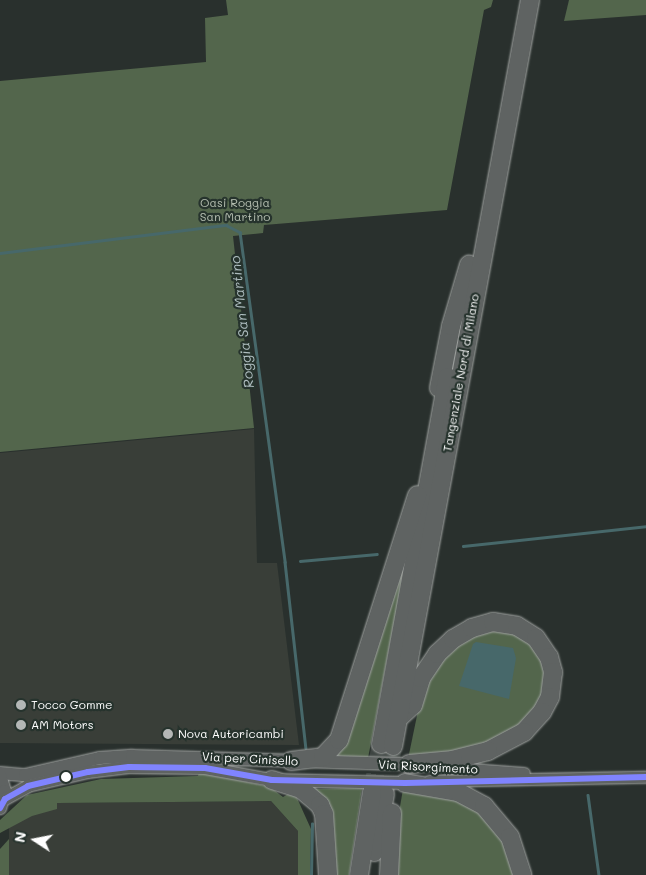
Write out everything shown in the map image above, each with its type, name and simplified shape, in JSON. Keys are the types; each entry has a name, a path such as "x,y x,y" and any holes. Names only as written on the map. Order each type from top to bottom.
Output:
{"highway":[{"name":"Tangenziale Nord di Milano","path":"518,0 469,265 387,745 398,718 530,0"},
{"path":"292,761 323,757 333,748 343,730 420,484 451,326 469,265"},
{"path":"398,718 413,705 421,678 437,654 453,639 472,628 492,622 517,626 536,638 549,657 553,672 550,697 542,712 524,732 488,751 453,760 409,764"},
{"path":"272,780 301,789 320,805 324,814 328,875"},
{"path":"405,783 458,792 484,806 510,837 522,875"},
{"path":"358,875 383,794"},
{"path":"371,875 383,794"},
{"path":"383,794 390,875"}],"main road":[{"name":"Via per Cinisello","path":"2,803 5,784 0,774 25,775 125,756 323,762"},
{"name":"Via Risorgimento","path":"323,762 409,764"},
{"name":"Via per Cinisello","path":"2,803 28,786 109,768 205,768 272,780 325,779"},
{"name":"Via Risorgimento","path":"325,779 405,783"}],"street":[{"name":"Via Risorgimento","path":"409,764 563,777"},
{"name":"Via Risorgimento","path":"405,783 646,776"}],"shaded area":[{"path":"254,429 257,563 277,563 299,745 0,743 0,453"},
{"path":"271,801 298,831 298,875 9,875 9,824 57,803"}],"green space":[{"name":"Oasi Roggia San Martino","path":"226,0 493,0 491,7 484,10 447,210 264,225 263,233 233,236 254,428 0,452 0,81 206,62 205,18 228,15"},
{"path":"569,0 646,0 646,15 564,21"},
{"path":"411,534 368,758 334,758"},
{"path":"498,626 530,635 549,669 536,715 490,746 408,759 424,682 447,648"},
{"path":"199,772 270,787 283,797 290,793 297,798 311,829 310,875 298,875 298,831 271,801 57,803 57,809 32,816 0,833 0,820 27,795 101,779 198,776"},
{"path":"362,788 349,875 333,875 312,789"},
{"path":"403,789 451,795 498,825 517,875 393,875 393,848"},
{"path":"9,839 9,875 0,875 0,849"}],"water":[{"path":"476,642 513,648 516,658 509,699 459,686 473,644"}],"waterway":[{"name":"Roggia San Martino","path":"0,253 226,225 240,232 285,562 306,748"},
{"path":"463,546 646,526"},
{"path":"300,561 377,554"},
{"path":"588,795 599,875"},
{"path":"311,875 312,824"}],"tunnel":[{"path":"372,792 381,744"},
{"path":"385,794 393,746"}],"transit line":[{"path":"0,808 5,799 28,786 88,772 129,767 205,768 272,780 405,783 646,777"}],"place":[{"name":"Tocco Gomme","path":"21,705"},
{"name":"AM Motors","path":"21,725"},
{"name":"Nova Autoricambi","path":"168,734"}]}
